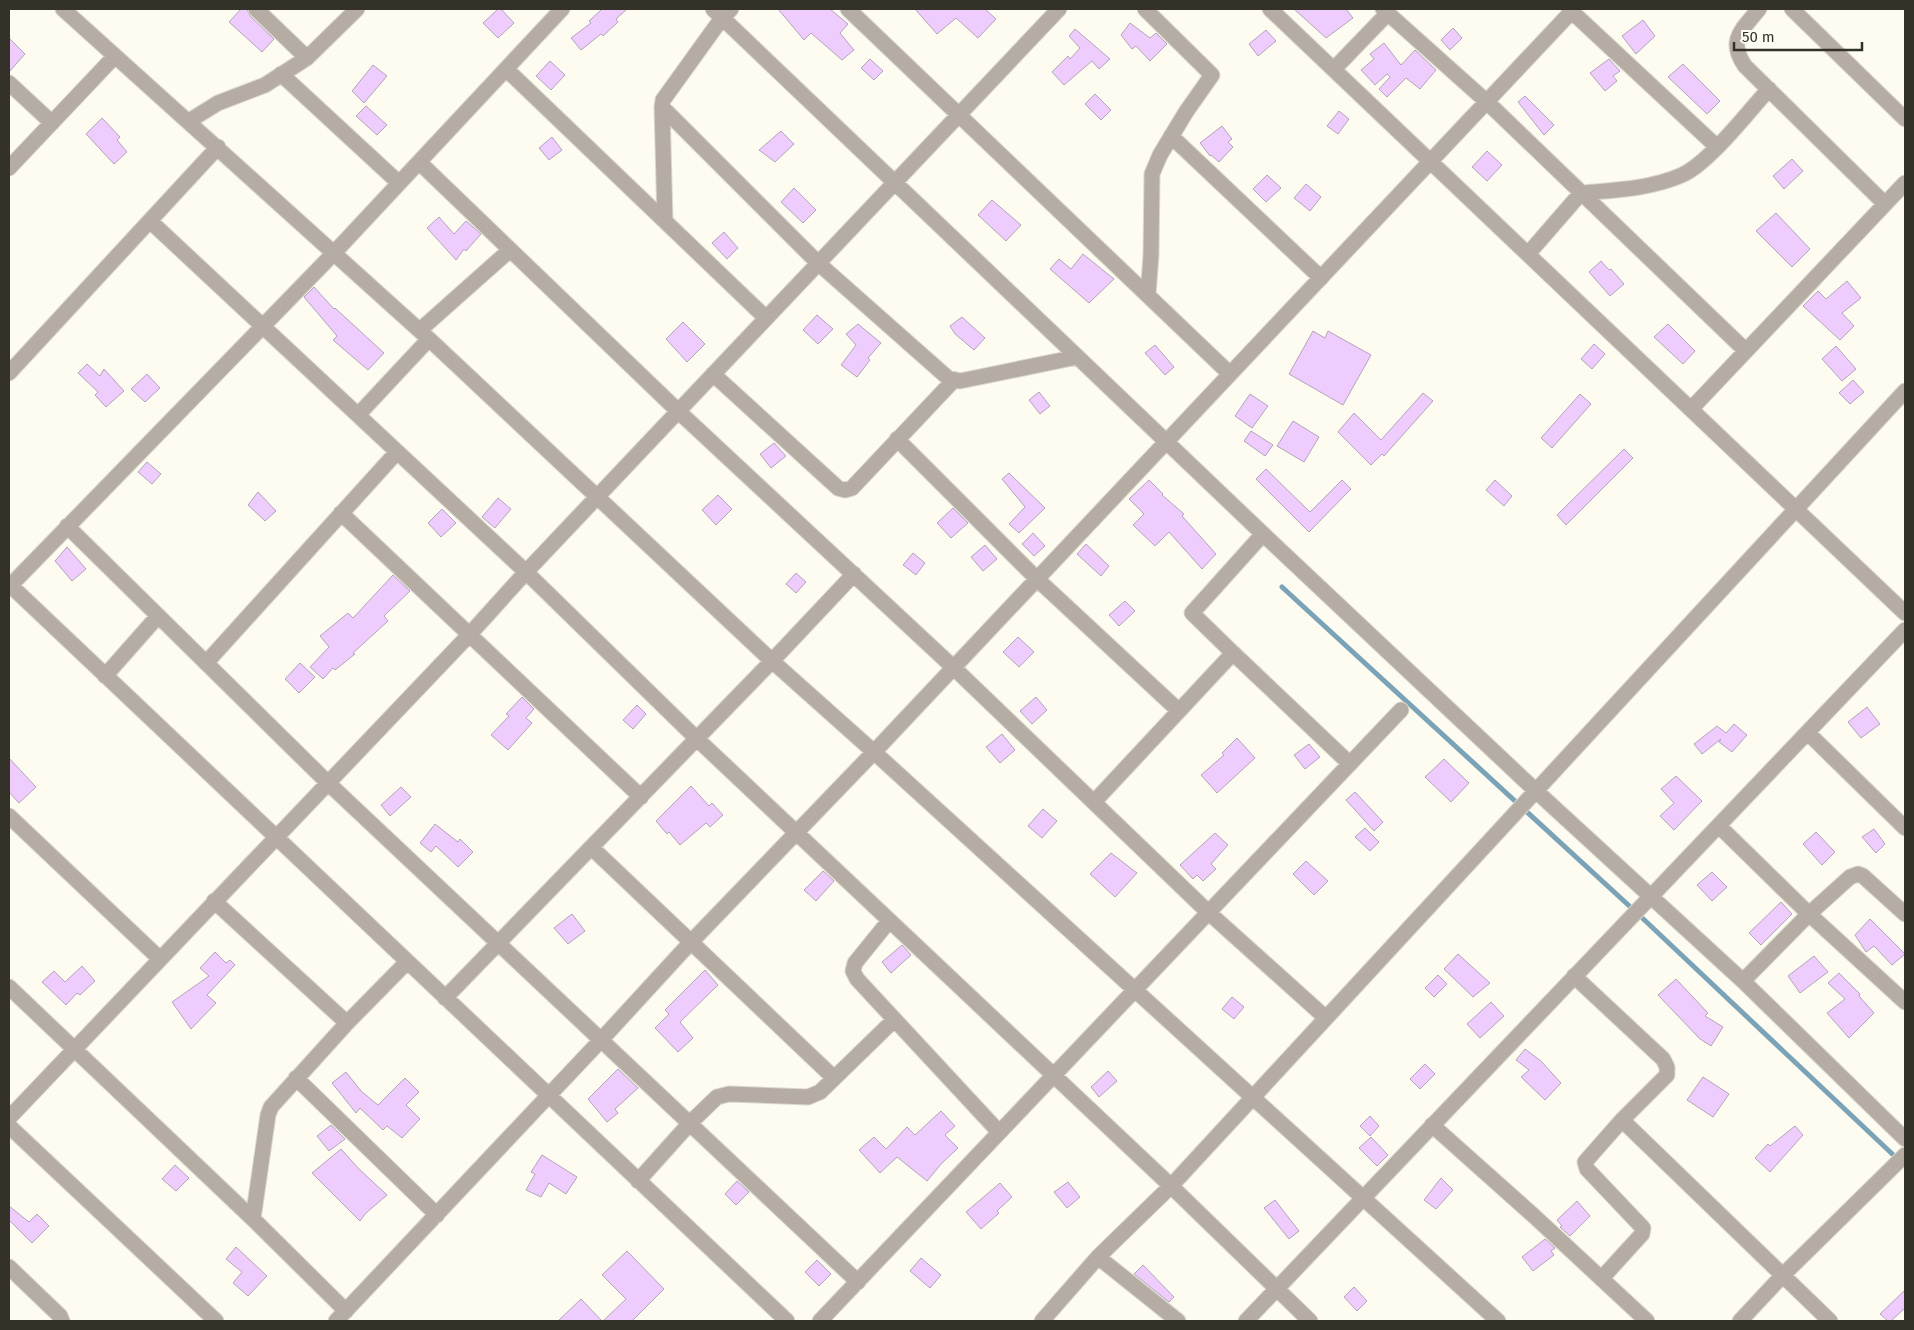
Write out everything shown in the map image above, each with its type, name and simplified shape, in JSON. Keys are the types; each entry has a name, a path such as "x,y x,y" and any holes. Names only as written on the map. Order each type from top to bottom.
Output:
{"street":[{"path":"63,9 424,335 772,662 874,752 1498,1321"},
{"path":"256,9 307,58"},
{"path":"189,121 218,103 255,90 307,58 357,9"},
{"path":"562,9 333,254 9,586 787,1321"},
{"path":"848,9 1230,374"},
{"path":"9,1118 470,634 597,496 1058,9"},
{"path":"1145,9 1212,76 1160,155 1152,174 1151,254 1148,295"},
{"path":"1270,9 1905,613"},
{"path":"1759,9 1742,30 1735,46 1745,66 1885,204"},
{"path":"1792,9 1905,119"},
{"path":"9,987 253,1219 341,1316 691,942 954,668 1572,10 1716,146"},
{"path":"1334,70 1385,11 1487,102 1746,352"},
{"path":"665,220 662,107 666,93 722,12 894,183 1262,534 1536,791 1743,981 1905,1138"},
{"path":"9,168 115,56"},
{"path":"506,69 766,318"},
{"path":"282,74 399,183"},
{"path":"9,83 52,123"},
{"path":"1528,254 1581,193 1643,187 1664,182 1684,174 1706,157 1769,89"},
{"path":"662,107 818,263 948,378 953,381 960,381 1077,357"},
{"path":"1172,136 1321,278"},
{"path":"9,373 218,148"},
{"path":"418,162 678,410 954,668 1208,912 1326,1018"},
{"path":"1692,409 1905,183"},
{"path":"150,221 526,572 696,738 1171,1186 1310,1321"},
{"path":"358,416 424,335 510,250"},
{"path":"713,374 838,488 844,490 852,488 953,381"},
{"path":"1042,1321 1098,1257 1171,1186 1254,1097 1905,391"},
{"path":"897,440 1038,579 1179,711"},
{"path":"206,663 397,452"},
{"path":"341,513 641,796"},
{"path":"67,526 327,782 858,1282"},
{"path":"1262,534 1192,613 1350,764"},
{"path":"445,998 772,662 854,574"},
{"path":"105,676 158,616"},
{"path":"1246,1321 1905,630"},
{"path":"1094,802 1233,653"},
{"path":"820,1321 1401,710"},
{"path":"1808,733 1905,828"},
{"path":"9,816 160,959"},
{"path":"1719,826 1809,914 1905,1002"},
{"path":"592,848 834,1078"},
{"path":"1743,981 1809,914 1850,877 1858,874 1863,876 1904,910"},
{"path":"214,901 346,1023"},
{"path":"889,921 855,963 853,971 857,979 999,1132"},
{"path":"253,1219 268,1114 271,1107 346,1023 407,962"},
{"path":"1574,976 1663,1059 1667,1066 1667,1075 1622,1120 1585,1162 1587,1169 1643,1228 1642,1234 1602,1278"},
{"path":"638,1181 690,1123 717,1097 723,1094 808,1097 820,1092 894,1020"},
{"path":"296,1078 436,1215"},
{"path":"1622,1120 1830,1321"},
{"path":"1432,1125 1647,1321"},
{"path":"9,1126 216,1321"},
{"path":"1740,1321 1783,1275 1905,1155"},
{"path":"1098,1257 1178,1321"},
{"path":"9,1267 60,1316 62,1321"}],"building":[{"path":"241,9 247,9 250,16 274,39 262,52 229,22"},
{"path":"498,9 501,9 514,23 498,38 483,23"},
{"path":"602,9 627,9 616,19 618,22 603,36 601,34 581,50 571,38 591,23 589,21"},
{"path":"778,9 830,9 848,24 840,33 854,50 842,60 811,33 804,40"},
{"path":"915,9 985,9 996,19 978,38 956,18 937,34"},
{"path":"1294,9 1346,9 1353,18 1326,38"},
{"path":"1643,20 1655,36 1636,54 1622,36"},
{"path":"1130,23 1150,38 1156,33 1167,44 1150,61 1136,46 1132,49 1121,35"},
{"path":"1453,28 1462,38 1450,50 1441,40"},
{"path":"1075,29 1110,59 1099,69 1092,61 1064,85 1052,72 1068,56 1070,59 1080,48 1069,36"},
{"path":"1266,30 1276,41 1258,56 1249,44"},
{"path":"9,38 25,54 9,72"},
{"path":"1384,43 1401,65 1415,50 1436,70 1420,89 1406,78 1387,97 1379,89 1390,77 1387,74 1375,85 1361,70 1374,59 1370,54"},
{"path":"870,59 883,71 874,80 861,68"},
{"path":"1609,59 1620,71 1613,76 1617,81 1605,91 1590,73"},
{"path":"550,61 565,75 551,90 536,76"},
{"path":"1683,64 1720,101 1707,114 1668,77"},
{"path":"373,65 387,76 364,103 352,91"},
{"path":"1095,94 1111,110 1101,120 1085,104"},
{"path":"1525,96 1554,125 1544,135 1518,102"},
{"path":"366,106 387,125 377,135 356,116"},
{"path":"1339,111 1349,119 1338,134 1327,126"},
{"path":"102,118 120,137 117,140 127,152 114,164 86,134"},
{"path":"1222,126 1232,139 1228,142 1233,147 1219,162 1210,156 1200,143"},
{"path":"781,131 794,144 775,162 759,150"},
{"path":"552,137 562,150 549,160 539,148"},
{"path":"1487,151 1502,165 1487,181 1472,167"},
{"path":"1792,159 1803,171 1784,189 1773,176"},
{"path":"1267,175 1281,188 1266,202 1253,189"},
{"path":"1306,184 1321,197 1310,211 1294,198"},
{"path":"794,188 816,210 803,223 781,202"},
{"path":"992,200 1021,225 1006,241 978,215"},
{"path":"1776,213 1810,249 1792,267 1756,231"},
{"path":"439,217 454,234 466,221 481,234 466,251 464,249 456,260 427,228"},
{"path":"724,232 738,248 727,259 712,243"},
{"path":"1083,254 1114,279 1089,303 1050,269 1059,259 1071,269"},
{"path":"1601,261 1624,284 1610,296 1589,272"},
{"path":"1847,281 1861,298 1842,313 1854,326 1840,340 1803,306 1818,291 1826,299"},
{"path":"314,287 334,309 384,353 368,370 333,340 337,336 304,297"},
{"path":"817,315 833,329 818,344 803,330"},
{"path":"962,317 985,338 974,350 955,334 950,326"},
{"path":"683,322 705,344 687,362 666,339"},
{"path":"858,324 881,343 868,358 870,360 857,377 841,365 856,345 846,334"},
{"path":"1668,324 1695,351 1683,364 1654,337"},
{"path":"1313,331 1325,338 1328,331 1371,355 1343,405 1289,374"},
{"path":"1594,344 1605,354 1592,369 1581,359"},
{"path":"1155,345 1174,367 1165,375 1145,353"},
{"path":"1836,346 1856,369 1842,381 1822,359"},
{"path":"87,364 100,376 104,369 124,391 106,407 95,395 98,392 78,373"},
{"path":"147,374 160,388 145,402 131,389"},
{"path":"1853,380 1864,392 1850,404 1839,393"},
{"path":"1039,392 1050,406 1040,414 1029,400"},
{"path":"1423,393 1433,401 1384,456 1382,454 1371,465 1338,432 1354,413 1381,440"},
{"path":"1250,394 1268,406 1252,428 1235,416"},
{"path":"1580,394 1591,404 1552,448 1541,438"},
{"path":"1293,421 1319,437 1304,462 1277,446"},
{"path":"1251,431 1273,445 1265,456 1244,441"},
{"path":"774,443 786,456 771,468 760,454"},
{"path":"1624,449 1633,458 1566,525 1557,515"},
{"path":"147,462 161,474 152,484 138,472"},
{"path":"1266,469 1310,512 1342,480 1351,489 1309,532 1256,479"},
{"path":"1009,473 1045,508 1019,533 1009,524 1025,507 1002,479"},
{"path":"1149,480 1162,495 1184,514 1182,516 1216,554 1202,569 1169,532 1155,546 1133,525 1144,514 1129,499"},
{"path":"1495,480 1512,496 1504,506 1486,490"},
{"path":"258,492 276,511 265,521 248,505"},
{"path":"718,495 732,509 716,525 702,510"},
{"path":"498,498 511,509 495,528 482,517"},
{"path":"953,508 968,523 951,538 937,523"},
{"path":"442,509 456,523 441,537 428,523"},
{"path":"1033,533 1045,546 1034,556 1022,544"},
{"path":"1086,544 1109,566 1101,576 1077,554"},
{"path":"985,545 997,559 983,571 971,557"},
{"path":"67,547 86,569 72,581 55,561"},
{"path":"913,553 925,563 916,575 903,565"},
{"path":"796,573 806,582 796,593 786,584"},
{"path":"393,575 410,591 384,616 388,621 353,653 355,654 335,670 333,668 323,679 310,667 329,647 320,636 348,613 353,618"},
{"path":"1125,601 1135,611 1119,626 1109,615"},
{"path":"1018,637 1034,652 1019,667 1003,652"},
{"path":"300,663 315,677 299,693 285,679"},
{"path":"522,697 534,709 526,718 532,723 508,750 491,735 509,716 506,714"},
{"path":"1036,697 1047,710 1032,724 1020,711"},
{"path":"637,705 646,714 633,729 623,720"},
{"path":"1867,707 1880,724 1861,738 1848,722"},
{"path":"1734,724 1747,735 1732,752 1719,742 1721,739 1702,754 1694,744 1717,726 1726,733"},
{"path":"1002,734 1015,750 1000,763 986,747"},
{"path":"1237,738 1255,758 1217,793 1201,775 1224,755 1222,753"},
{"path":"1309,744 1320,757 1305,769 1294,755"},
{"path":"9,758 36,787 19,803 9,792"},
{"path":"1444,759 1469,783 1451,802 1425,777"},
{"path":"1676,776 1702,801 1674,830 1660,816 1674,803 1661,789"},
{"path":"691,786 709,806 712,803 723,815 710,827 706,823 680,845 656,821"},
{"path":"401,787 411,797 390,816 381,805"},
{"path":"1355,792 1383,822 1374,831 1346,800"},
{"path":"1043,809 1057,821 1042,838 1028,826"},
{"path":"435,824 458,842 460,839 473,852 458,867 436,846 431,852 420,843"},
{"path":"1365,828 1379,842 1370,851 1355,837"},
{"path":"1874,829 1885,844 1876,853 1862,837"},
{"path":"1816,832 1835,852 1822,865 1803,844"},
{"path":"1215,833 1228,845 1211,864 1216,869 1203,881 1197,875 1193,879 1180,865"},
{"path":"1111,853 1137,873 1115,897 1090,874"},
{"path":"1306,861 1328,881 1314,895 1293,874"},
{"path":"823,871 834,881 816,901 804,890"},
{"path":"1712,872 1727,887 1712,901 1697,885"},
{"path":"1781,902 1792,914 1761,945 1749,933"},
{"path":"572,914 585,931 568,944 554,928"},
{"path":"1870,919 1905,954 1892,965 1874,946 1866,952 1855,935"},
{"path":"902,945 911,955 891,973 882,962"},
{"path":"215,952 226,963 230,960 235,965 207,995 216,1003 191,1029 172,1002 209,976 200,968"},
{"path":"1458,954 1490,983 1473,997 1444,969"},
{"path":"1814,956 1828,972 1800,993 1788,976"},
{"path":"82,966 95,981 80,995 77,993 66,1005 42,982 54,971 65,982"},
{"path":"705,970 718,985 680,1022 693,1038 678,1052 655,1028 669,1014 665,1010"},
{"path":"1839,973 1860,994 1859,996 1874,1013 1849,1038 1827,1013 1845,999 1828,983"},
{"path":"1438,975 1447,984 1434,997 1425,988"},
{"path":"1676,979 1708,1013 1705,1016 1723,1027 1711,1046 1700,1039 1658,995"},
{"path":"1232,997 1244,1007 1234,1019 1222,1009"},
{"path":"1491,1002 1504,1016 1480,1038 1467,1024"},
{"path":"1525,1049 1541,1061 1561,1083 1545,1100 1521,1077 1529,1070 1516,1060"},
{"path":"1425,1064 1435,1074 1420,1089 1410,1079"},
{"path":"618,1069 638,1088 615,1109 618,1113 607,1122 588,1099"},
{"path":"1108,1071 1117,1081 1099,1097 1091,1087"},
{"path":"346,1072 361,1091 378,1105 405,1078 419,1092 406,1105 420,1119 402,1138 387,1126 383,1130 360,1108 356,1113 332,1083"},
{"path":"1703,1077 1729,1094 1713,1117 1687,1100"},
{"path":"941,1111 955,1126 945,1135 958,1148 927,1181 897,1157 880,1173 859,1150 874,1137 886,1149 907,1127 915,1135"},
{"path":"1370,1116 1379,1126 1370,1136 1360,1126"},
{"path":"331,1125 345,1139 329,1151 317,1136"},
{"path":"1795,1126 1803,1135 1770,1172 1755,1158 1768,1144 1770,1146"},
{"path":"1371,1137 1388,1155 1377,1166 1359,1148"},
{"path":"341,1149 387,1195 366,1213 360,1221 312,1173"},
{"path":"542,1155 577,1177 566,1194 549,1183 541,1197 526,1190 535,1174 531,1172"},
{"path":"175,1165 189,1178 176,1191 162,1179"},
{"path":"1441,1178 1453,1190 1436,1209 1424,1200"},
{"path":"737,1181 749,1192 736,1205 725,1194"},
{"path":"1068,1182 1080,1197 1067,1208 1054,1192"},
{"path":"1000,1183 1012,1197 997,1211 999,1213 981,1229 966,1212"},
{"path":"1275,1200 1299,1231 1289,1239 1264,1208"},
{"path":"1577,1201 1590,1216 1570,1236 1560,1227 1562,1226 1557,1220"},
{"path":"9,1206 29,1222 37,1214 49,1226 32,1243 9,1220"},
{"path":"1545,1239 1555,1248 1551,1251 1554,1255 1533,1271 1522,1257"},
{"path":"236,1247 267,1276 248,1296 233,1283 242,1272 226,1259"},
{"path":"627,1251 664,1289 632,1321 603,1321 626,1299 602,1275"},
{"path":"921,1258 941,1275 930,1288 910,1271"},
{"path":"817,1260 831,1274 819,1286 805,1272"},
{"path":"1143,1265 1174,1297 1169,1302 1134,1274"},
{"path":"1354,1287 1367,1301 1357,1311 1344,1297"},
{"path":"1905,1290 1905,1308 1891,1321 1888,1321 1880,1314"},
{"path":"581,1299 602,1321 558,1321"}],"waterway":[{"path":"1282,587 1637,913 1905,1166"}]}
